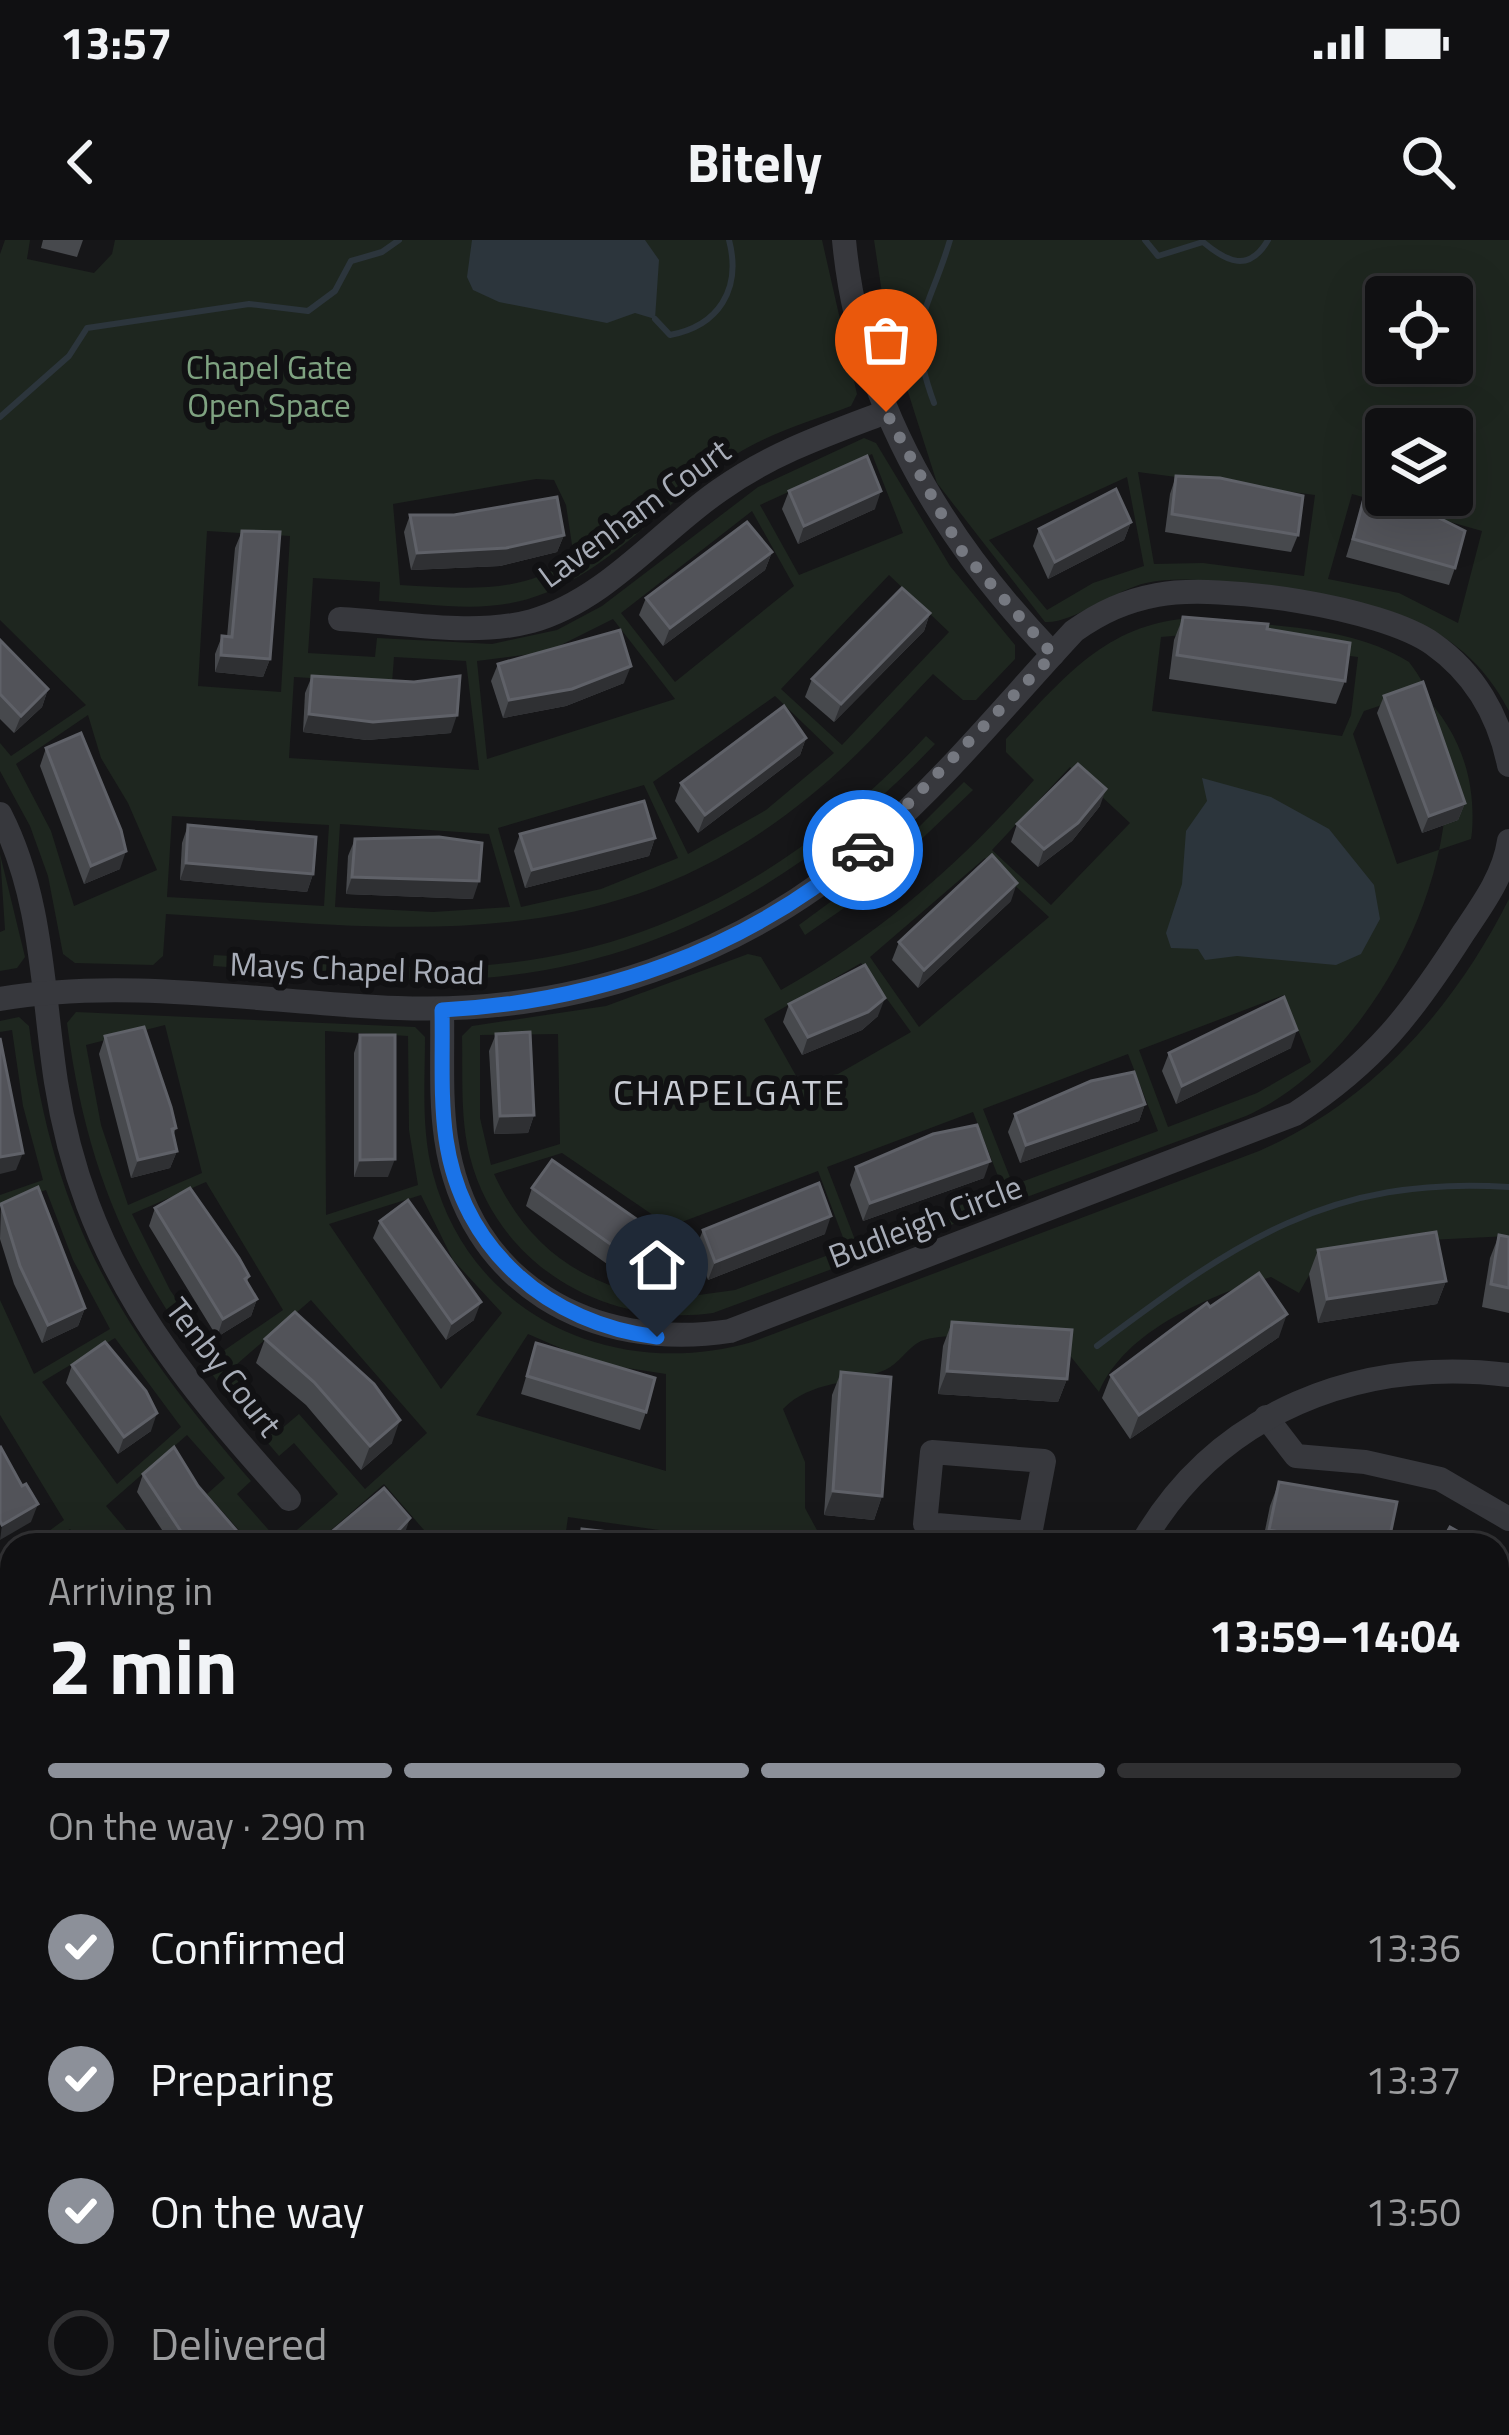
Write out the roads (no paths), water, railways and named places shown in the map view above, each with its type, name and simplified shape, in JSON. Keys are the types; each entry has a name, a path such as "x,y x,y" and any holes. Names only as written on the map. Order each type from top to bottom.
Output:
{"street":[{"path":"844,240 855,317 886,412 961,550 1053,655 1102,612 1161,594 1225,594 1372,616 1431,642 1452,660 1491,708 1509,764"},
{"name":"Lavenham Court","path":"340,619 476,627 511,626 555,614 602,584 764,460 886,412"},
{"name":"Mays Chapel Road","path":"0,999 45,992 442,1010 534,1001 615,984 667,967 766,920 877,838 1053,655"},
{"name":"Tenby Court","path":"0,814 30,888 65,1130 81,1188 123,1286 188,1386 289,1499"},
{"name":"Budleigh Circle","path":"442,1010 446,1137 454,1173 465,1205 503,1264 533,1290 597,1325 657,1337 710,1334 1294,1114 1336,1088 1408,1020 1493,888 1509,841"},
{"path":"1150,1533 1194,1470 1303,1397 1408,1371 1509,1375"},
{"path":"1267,1417 1296,1456 1365,1462 1440,1479 1509,1519"},
{"path":"988,1533 926,1524 932,1452 1044,1461 1030,1533"}],"waterway":[{"path":"0,417 69,356 87,328 249,304 308,311 335,291 351,261 382,252 399,240"},
{"path":"655,319 670,335 713,314 729,290 729,240"},
{"path":"934,403 920,336 950,240"},
{"path":"1145,240 1158,256 1203,242 1237,261 1253,257 1268,240"},
{"path":"1097,1346 1194,1276 1287,1223 1388,1192 1445,1186 1509,1187"}],"district":[{"name":"CHAPELGATE","path":"730,1091"}],"park label":[{"name":"Chapel Gate Open Space","path":"269,386"}]}
